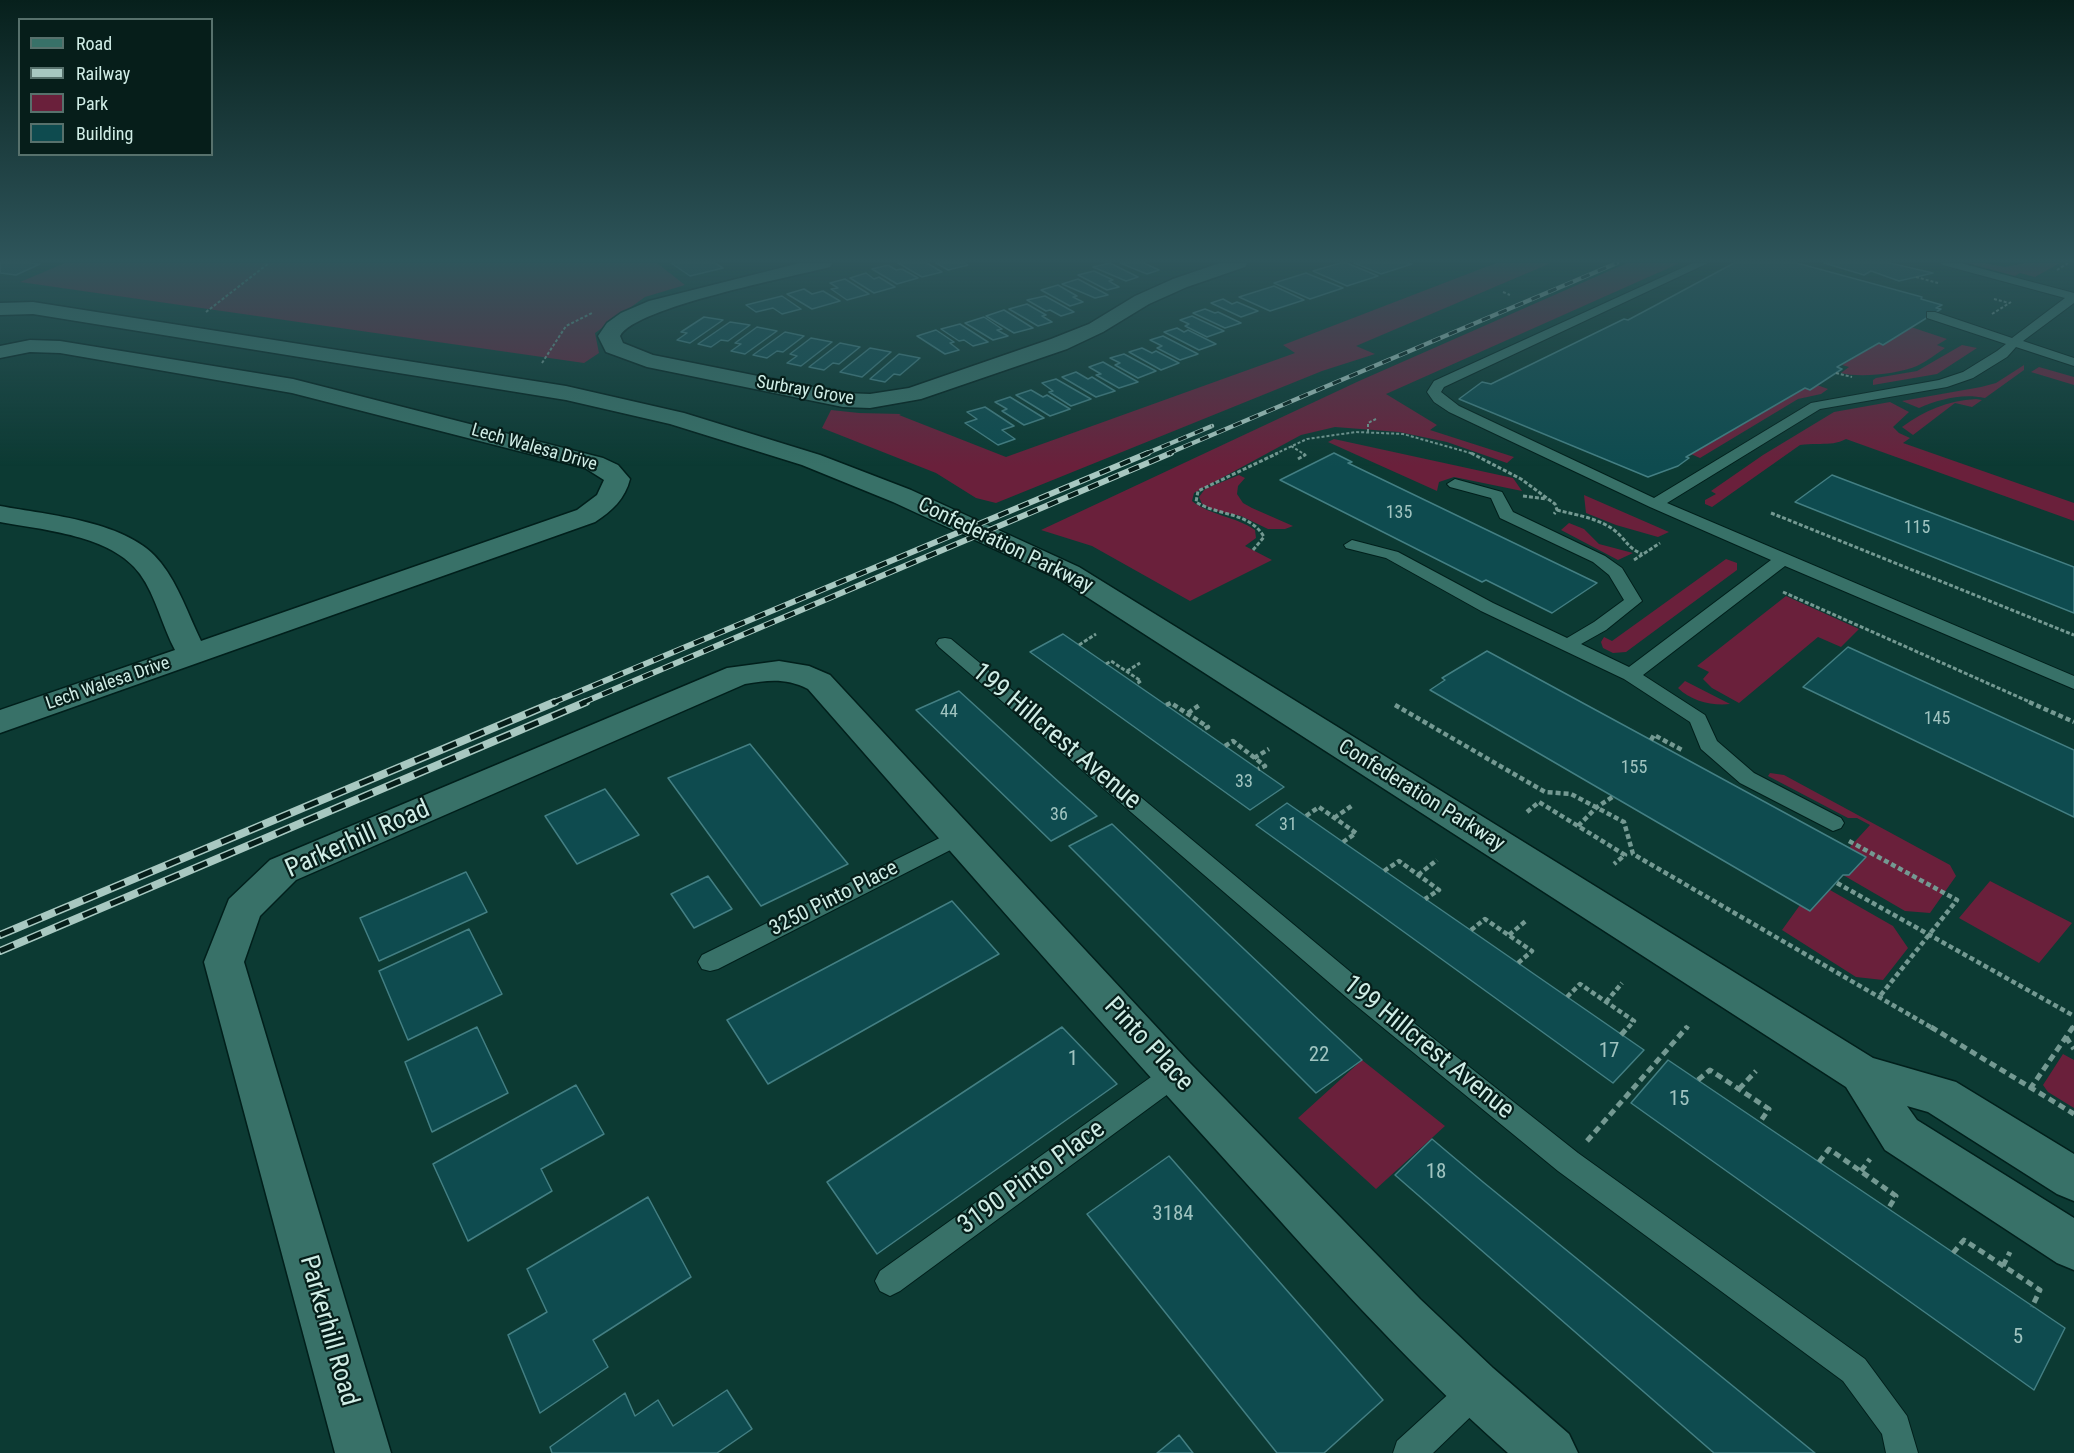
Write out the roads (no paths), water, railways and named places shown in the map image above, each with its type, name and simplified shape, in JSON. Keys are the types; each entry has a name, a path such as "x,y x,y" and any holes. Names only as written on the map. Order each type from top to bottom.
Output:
{"street":[{"name":"Confederation Parkway","path":"176,331 566,393 676,418 811,460 902,496 1069,573 1861,1074 1940,1096 2074,1179"},
{"name":"Surbray Grove","path":"612,331 609,336 614,347 647,360 843,400 870,401 913,394 1059,344 1090,331"},
{"name":"Lech Walesa Drive","path":"0,352 30,346 60,347 293,386 594,463 609,470 617,479 615,490 604,503 586,516 0,722"},
{"path":"0,514 111,540 137,553 151,568 192,654"},
{"name":"Pinto Place","path":"738,675 772,669 799,671 819,682 1174,1075 1220,1121 1355,1269 1476,1390 1550,1453"},
{"name":"Parkerhill Road","path":"363,1453 224,962 243,909 283,870 738,675"},
{"name":"Confederation Parkway","path":"1861,1074 1901,1135 2074,1246"}],"lane":[{"path":"1555,331 1439,384 1434,392 1438,399 1454,409 1655,504 2074,683"},
{"path":"1980,331 2074,362"},
{"path":"1655,504 1816,406 1942,384 1968,375 2002,354 2030,331"},
{"path":"1455,483 1497,495 1506,514 1599,559 1616,572 1633,601 1600,626 1567,645"},
{"path":"1352,546 1392,555 1487,607 1632,675 1698,719 1707,744 1747,778 1838,830"},
{"path":"1632,675 1783,559"},
{"name":"199 Hillcrest Avenue","path":"945,643 1362,996 1568,1162 1854,1370 1896,1427 1902,1453"},
{"name":"3250 Pinto Place","path":"710,962 958,837"},
{"name":"3190 Pinto Place","path":"890,1281 1174,1075"},
{"path":"1409,1453 1476,1390"}],"railway":[{"path":"1167,454 1457,331"},
{"path":"1145,454 1212,426"},
{"path":"552,703 1148,453"},
{"path":"582,703 1171,453"},
{"path":"0,935 555,702"},
{"path":"0,951 586,702"}]}
